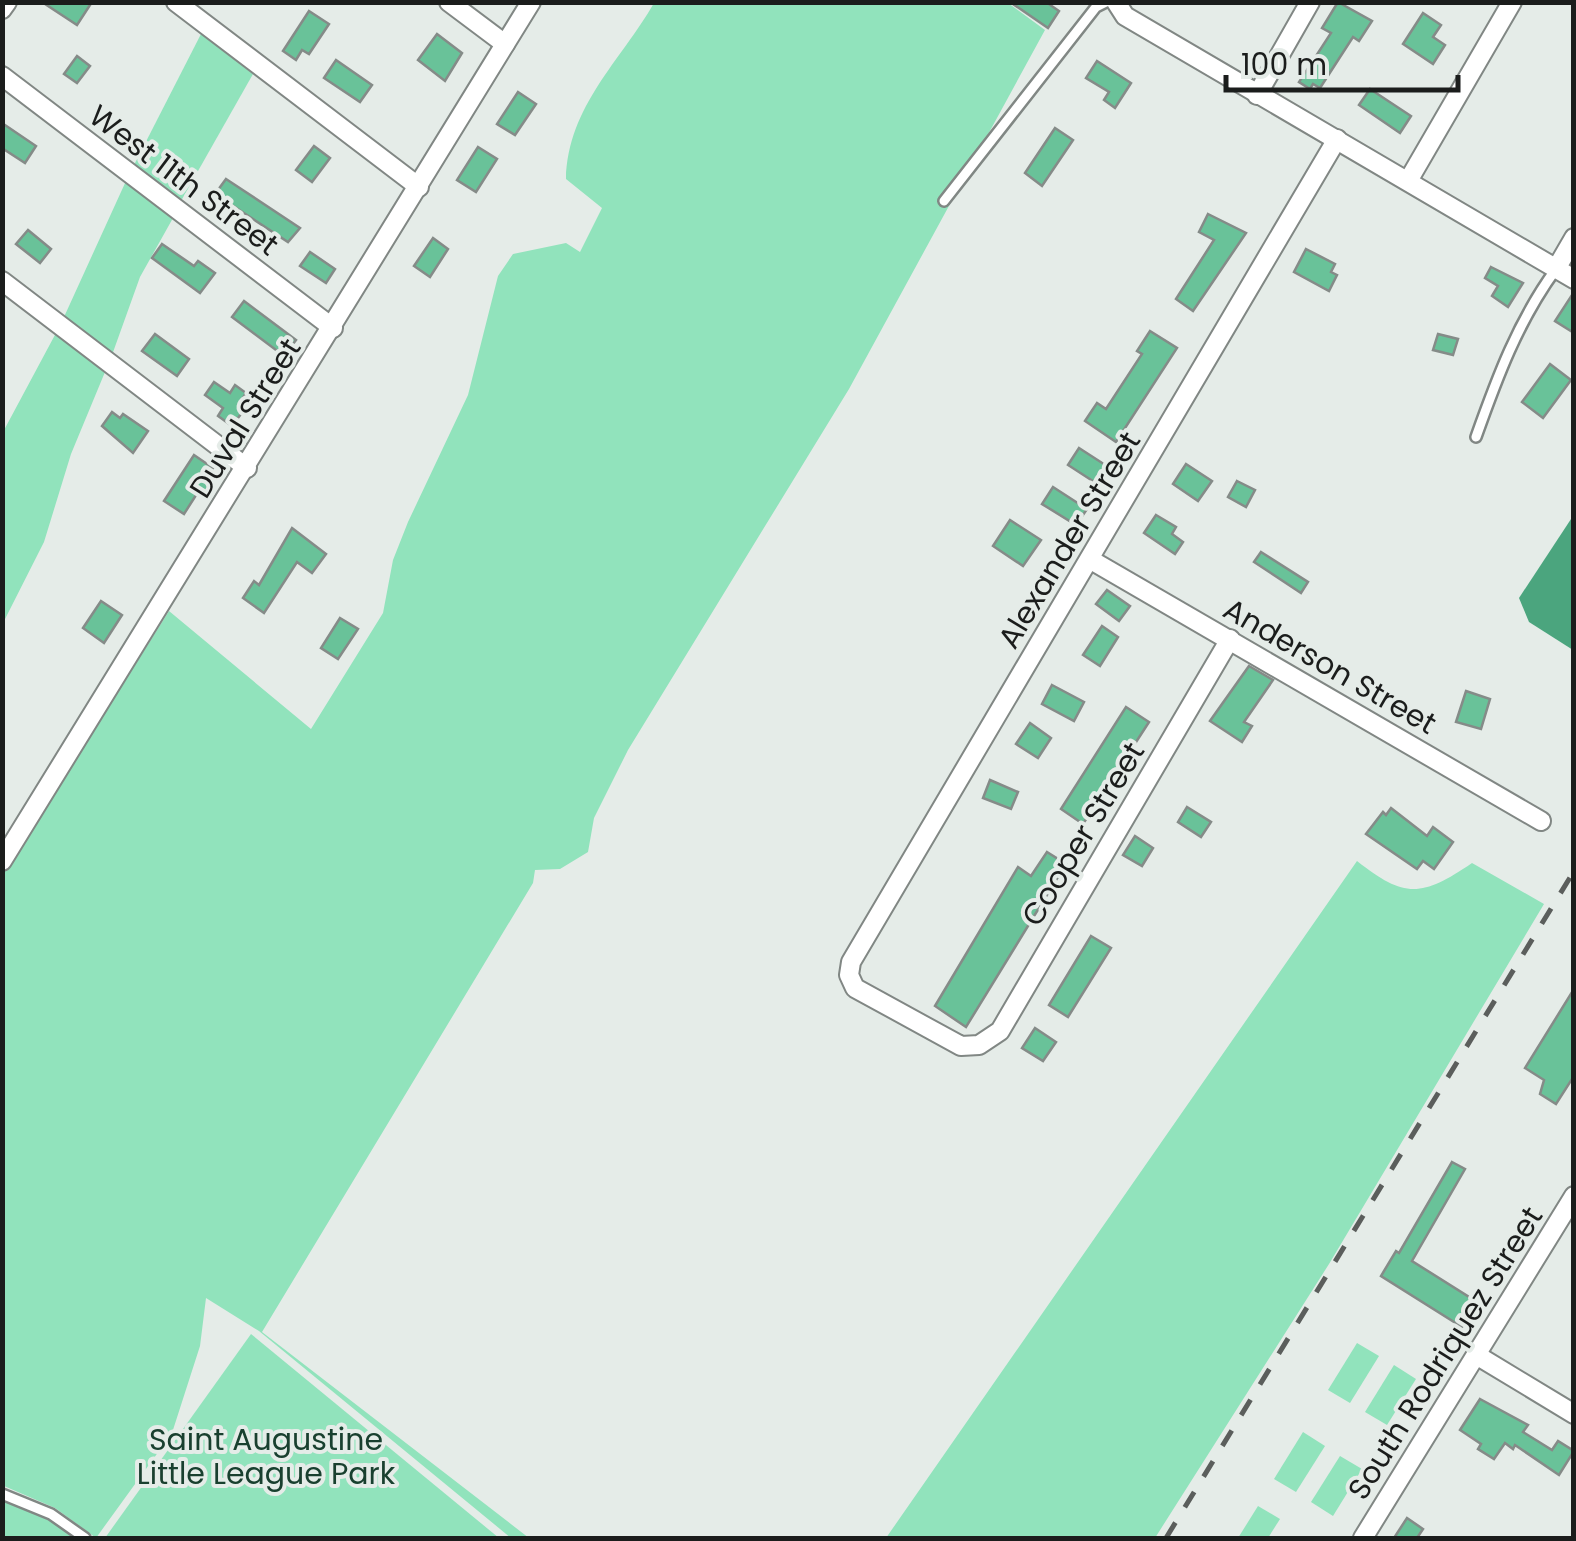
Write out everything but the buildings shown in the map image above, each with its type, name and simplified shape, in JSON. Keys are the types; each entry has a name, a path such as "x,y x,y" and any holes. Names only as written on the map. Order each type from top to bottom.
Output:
{"street":[{"path":"2,9 6,2"},
{"path":"176,2 419,187"},
{"path":"449,2 506,44"},
{"name":"Duval Street","path":"2,861 334,328 531,2"},
{"path":"1116,2 1126,16 1574,279"},
{"path":"1257,95 1310,2"},
{"path":"1408,180 1512,2"},
{"name":"West 11th Street","path":"2,76 334,328"},
{"name":"Alexander Street","path":"974,1046 949,1042 861,993 851,981 849,970 1337,139"},
{"path":"1556,269 1574,238"},
{"path":"2,281 246,468"},
{"name":"Anderson Street","path":"1091,560 1541,820"},
{"name":"Cooper Street","path":"974,1046 1000,1031 1230,639"},
{"name":"South Rodriquez Street","path":"1363,1538 1574,1196"},
{"path":"1478,1356 1574,1414"}],"lane":[{"path":"944,200 1096,7 1106,2"},
{"path":"1476,438 1497,374 1534,298 1556,269"},
{"path":"2,1494 51,1514 85,1538"}],"green space":[{"path":"654,3 1008,3 1045,30 849,389 628,750 594,818 588,852 560,869 535,870 533,883 262,1332 529,1538 511,1538 259,1331 206,1298 200,1346 172,1433 96,1538 55,1508 4,1486 2,876 169,611 311,729 383,613 393,560 468,395 498,276 513,254 566,243 580,252 602,208 566,179 569,153 586,107"},
{"path":"201,34 253,74 181,201 134,165"},
{"path":"126,181 173,218 140,277 112,355 64,317"},
{"path":"56,333 105,372 71,454 44,542 3,623 3,432"},
{"path":"1357,861 1388,882 1413,889 1439,883 1472,863 1544,904 1329,1264 1155,1538 886,1538"},
{"name":"Saint Augustine Little League Park","path":"251,1334 499,1538 105,1538"},
{"path":"1357,1343 1379,1356 1350,1403 1328,1390"},
{"path":"1394,1365 1416,1379 1387,1425 1365,1412"},
{"path":"1303,1432 1325,1446 1296,1492 1274,1479"},
{"path":"1340,1456 1362,1469 1333,1516 1311,1502"},
{"name":"Saint Augustine Little League Park","path":"2,1494 51,1514 85,1538 3,1538"},
{"path":"1258,1506 1280,1519 1268,1538 1238,1538"}],"shaded area":[{"path":"1573,516 1573,650 1529,622 1519,598"}],"railway":[{"path":"1166,1538 1574,871"}]}
